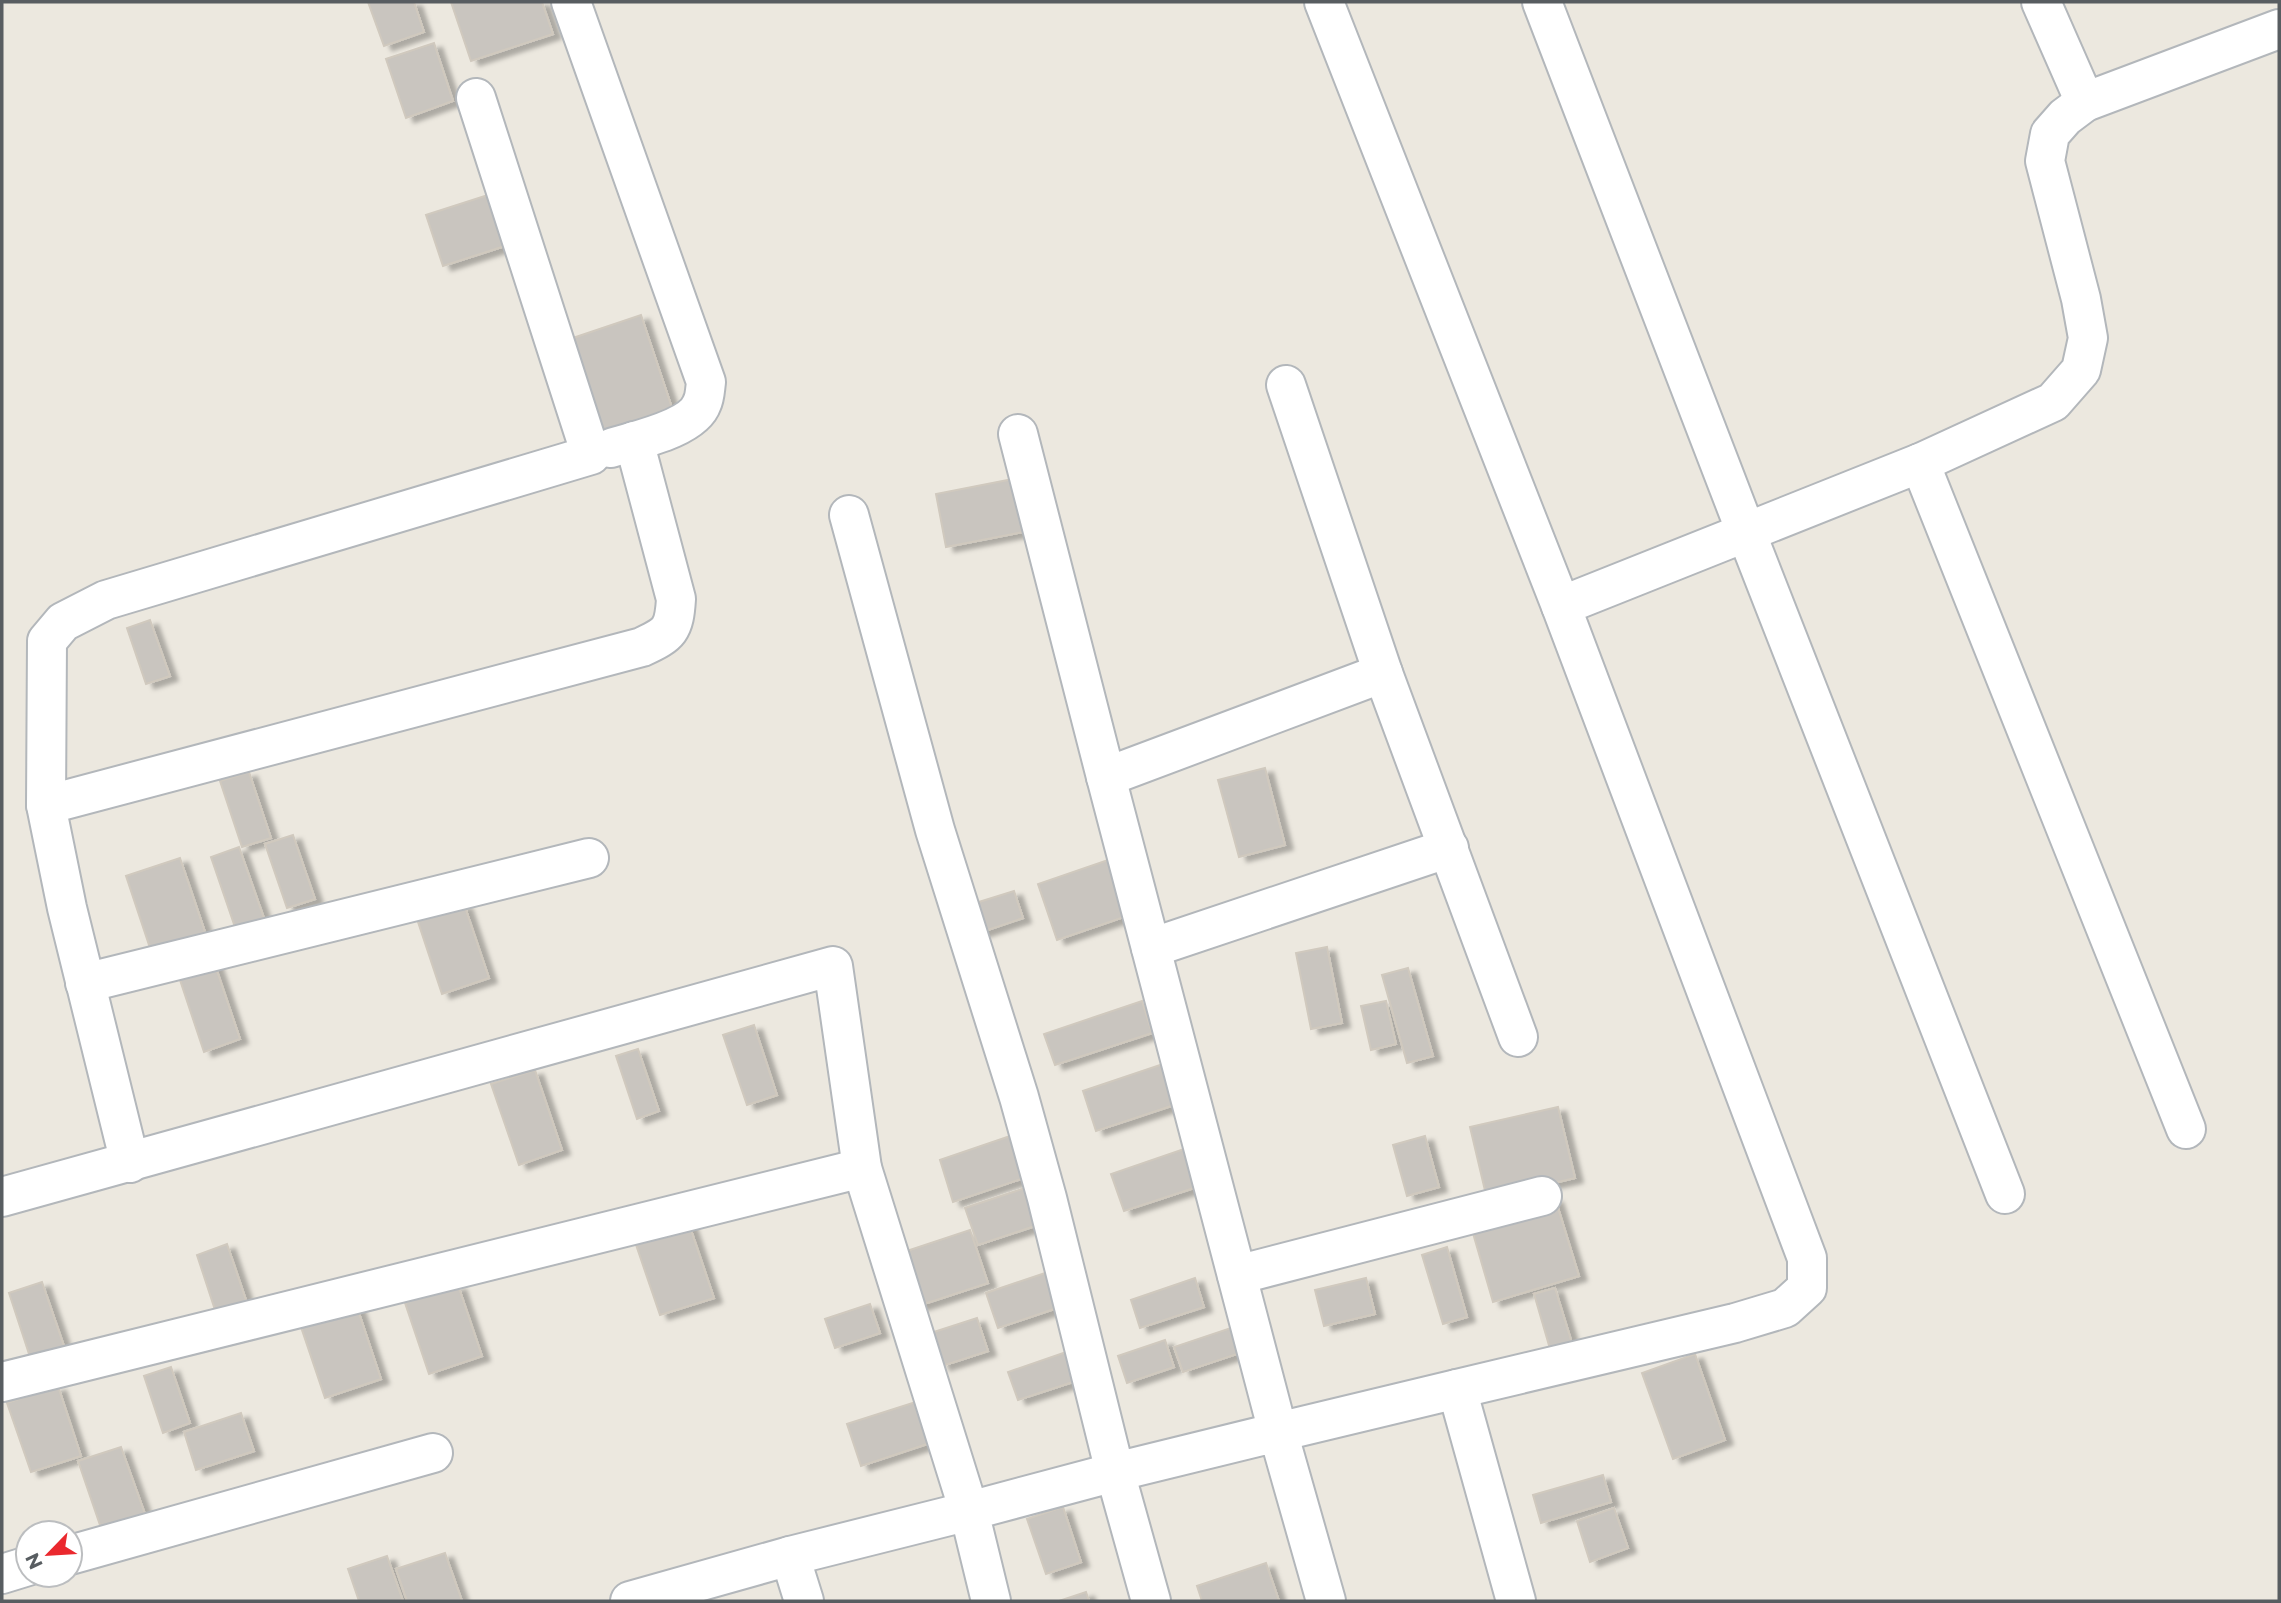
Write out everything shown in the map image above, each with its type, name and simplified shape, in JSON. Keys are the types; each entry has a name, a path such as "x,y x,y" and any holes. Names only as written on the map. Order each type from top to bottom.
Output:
{"street":[{"path":"130,1163 66,908 46,805 47,641 63,622 106,600 672,429 691,419 702,405 706,382 571,2"},
{"path":"630,1601 790,1556 1115,1472 1735,1323 1786,1308 1807,1288 1807,1258 1561,606 1324,2"},
{"path":"1542,2 1745,532 2005,1194"},
{"path":"2041,2 2085,102"},
{"path":"1561,606 1920,463 2053,402 2081,370 2088,338 2081,299 2045,161 2050,134 2065,117 2085,102 2279,29"},
{"path":"476,98 590,455"},
{"path":"1286,384 1383,673 1518,1037"},
{"path":"1018,434 1278,1432 1326,1601"},
{"path":"46,805 642,647 664,637 675,622 676,599 635,440"},
{"path":"1920,463 2186,1129"},
{"path":"849,515 935,831 1020,1097 1115,1472 1151,1601"},
{"path":"1106,776 1383,673"},
{"path":"1151,948 1450,848"},
{"path":"85,983 589,858"},
{"path":"2,1197 833,966 862,1168 969,1511 991,1601"},
{"path":"2,1382 862,1168"},
{"path":"1237,1275 1542,1196"},
{"path":"1457,1389 1516,1601"},
{"path":"84,1551 433,1453"},
{"path":"790,1556 804,1601"}],"building":[{"path":"368,2 414,2 424,32 384,46"},
{"path":"451,2 542,2 553,34 471,61"},
{"path":"434,43 453,101 406,118 386,59"},
{"path":"491,194 508,245 443,266 426,215"},
{"path":"641,315 672,408 604,432 573,338"},
{"path":"1013,479 1023,532 946,547 936,494"},
{"path":"150,620 170,676 146,684 127,628"},
{"path":"1265,768 1285,845 1239,857 1218,780"},
{"path":"249,772 271,838 242,847 220,781"},
{"path":"293,835 315,899 287,908 265,844"},
{"path":"239,847 265,921 236,930 211,857"},
{"path":"180,858 205,932 151,951 126,876"},
{"path":"1108,860 1127,916 1057,940 1038,884"},
{"path":"1014,891 1023,918 973,935 963,907"},
{"path":"464,904 489,978 442,994 417,919"},
{"path":"1327,947 1342,1023 1311,1029 1296,953"},
{"path":"212,956 240,1039 204,1052 176,968"},
{"path":"1408,968 1433,1056 1407,1063 1382,975"},
{"path":"1142,1001 1152,1033 1055,1065 1044,1034"},
{"path":"1386,1001 1396,1044 1371,1050 1361,1006"},
{"path":"754,1025 777,1095 747,1105 723,1035"},
{"path":"638,1049 659,1111 637,1119 616,1056"},
{"path":"1163,1064 1177,1104 1096,1131 1083,1091"},
{"path":"535,1070 562,1150 519,1165 491,1084"},
{"path":"1558,1107 1575,1178 1487,1199 1470,1127"},
{"path":"1010,1136 1024,1178 953,1202 940,1160"},
{"path":"1425,1136 1439,1187 1407,1196 1393,1145"},
{"path":"1184,1149 1197,1187 1124,1211 1111,1174"},
{"path":"1034,1185 1047,1222 978,1245 965,1208"},
{"path":"1555,1198 1579,1276 1493,1302 1470,1223"},
{"path":"688,1221 714,1298 660,1315 634,1239"},
{"path":"970,1230 988,1283 918,1306 901,1253"},
{"path":"227,1244 247,1303 216,1313 197,1255"},
{"path":"1447,1247 1467,1317 1443,1324 1422,1255"},
{"path":"1051,1271 1063,1306 998,1328 986,1293"},
{"path":"1195,1278 1204,1307 1140,1328 1131,1300"},
{"path":"1366,1278 1375,1314 1324,1326 1315,1290"},
{"path":"42,1282 65,1349 31,1360 9,1293"},
{"path":"458,1285 482,1356 429,1374 405,1303"},
{"path":"1555,1288 1575,1353 1553,1359 1534,1294"},
{"path":"355,1301 381,1379 325,1398 299,1321"},
{"path":"870,1304 880,1333 835,1348 825,1319"},
{"path":"977,1318 988,1351 942,1366 931,1333"},
{"path":"1240,1325 1249,1350 1183,1372 1174,1347"},
{"path":"1165,1340 1174,1367 1127,1383 1118,1356"},
{"path":"1069,1351 1079,1380 1018,1400 1008,1372"},
{"path":"1695,1354 1725,1440 1673,1459 1642,1373"},
{"path":"171,1367 190,1423 163,1433 144,1376"},
{"path":"58,1386 81,1456 31,1472 7,1403"},
{"path":"922,1400 936,1441 861,1466 847,1424"},
{"path":"241,1413 254,1451 196,1470 184,1432"},
{"path":"121,1447 145,1514 101,1528 78,1461"},
{"path":"1603,1475 1611,1502 1541,1523 1533,1495"},
{"path":"1063,1507 1081,1562 1046,1574 1027,1519"},
{"path":"1614,1508 1628,1548 1590,1562 1577,1521"},
{"path":"445,1553 462,1601 407,1601 396,1569"},
{"path":"387,1556 403,1601 359,1601 348,1569"},
{"path":"1266,1563 1279,1601 1202,1601 1197,1586"},
{"path":"1086,1592 1089,1601 1059,1601"}]}
